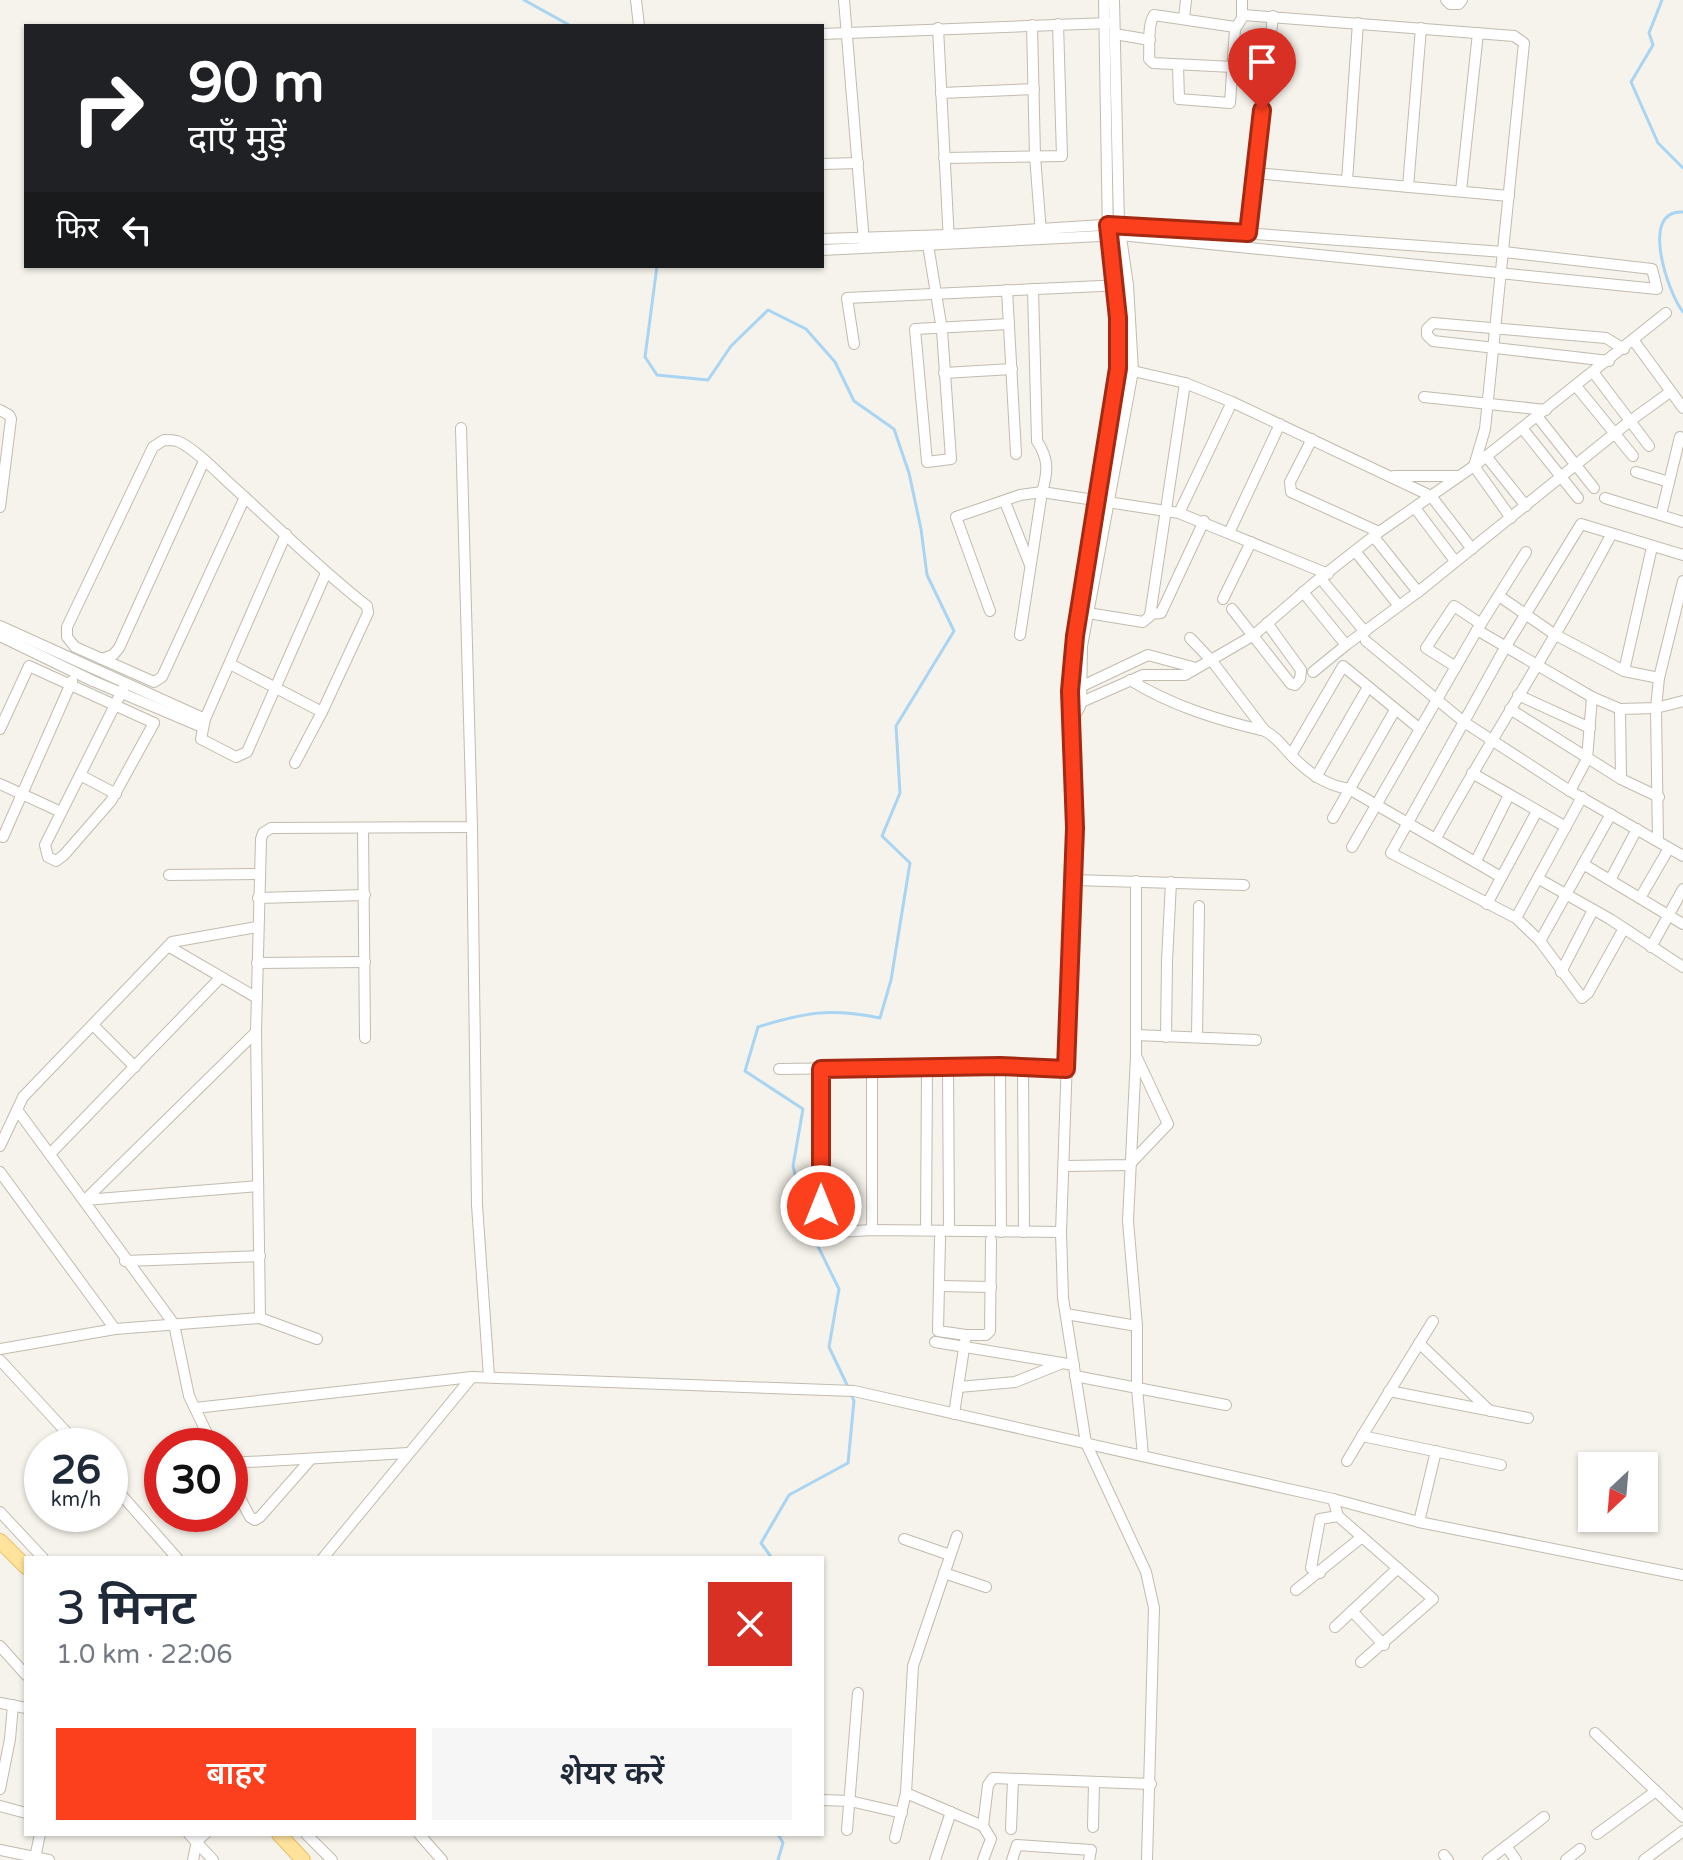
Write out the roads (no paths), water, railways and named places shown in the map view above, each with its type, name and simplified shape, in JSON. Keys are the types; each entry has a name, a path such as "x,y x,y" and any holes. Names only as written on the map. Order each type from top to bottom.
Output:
{"main road":[{"path":"0,1541 24,1565"},
{"path":"281,1836 303,1860"}],"street":[{"path":"636,0 639,24"},
{"path":"844,0 864,242"},
{"path":"1104,0 1111,27"},
{"path":"1076,689 1075,636 1118,368 1111,27 1114,0"},
{"path":"1184,18 1186,0"},
{"path":"1178,65 1178,98 1229,104 1235,27 1242,15 1242,0"},
{"path":"1446,0 1450,4 1459,4 1462,0"},
{"path":"1242,15 1514,36 1524,43 1485,429 1474,466"},
{"path":"1233,67 1150,62 1150,40 1152,16 1235,27"},
{"path":"1248,233 1273,16"},
{"path":"1347,181 1358,23"},
{"path":"824,34 1058,24 1111,27 1150,40"},
{"path":"944,158 1062,156 1058,24"},
{"path":"1032,25 1035,156 1042,234"},
{"path":"938,28 949,240"},
{"path":"1408,187 1421,28"},
{"path":"1461,191 1478,33"},
{"path":"941,93 1034,89"},
{"path":"824,164 858,163"},
{"path":"1255,173 1509,196"},
{"path":"824,250 864,242 1114,230 1248,233 1504,252 1652,269 1657,289 1114,230"},
{"path":"1114,230 1128,285 1133,371 1082,646 1072,722 1075,828 1061,1232 1070,1368 1086,1443 1146,1572 1154,1608 1147,1860"},
{"path":"824,239 928,245 949,240"},
{"path":"928,245 942,330 951,459 927,462 915,329 942,330 1009,324"},
{"path":"854,344 847,298 1128,285"},
{"path":"1020,635 1048,471 1045,452 1037,441 1033,289"},
{"path":"1007,290 1016,454"},
{"path":"1075,704 1148,675 1180,677 1254,635 1376,534 1474,466 1666,313"},
{"path":"1609,361 1433,341 1427,335 1427,329 1433,323 1606,338 1624,349"},
{"path":"1634,341 1683,408"},
{"path":"944,373 1012,369"},
{"path":"1133,371 1185,383 1232,402 1431,496 1472,549"},
{"path":"1593,372 1649,446"},
{"path":"1088,613 1143,622 1148,620 1173,512 1185,383"},
{"path":"1576,386 1633,456"},
{"path":"1313,672 1346,645 1366,636 1455,561 1670,392"},
{"path":"1424,397 1487,403 1542,413 1594,488"},
{"path":"1173,512 1232,402"},
{"path":"0,410 11,419 0,507"},
{"path":"1229,533 1280,424"},
{"path":"461,428 472,827 477,1205 489,1377"},
{"path":"1522,428 1578,498"},
{"path":"1661,515 1680,437"},
{"path":"1312,439 1290,482 1291,492 1376,534 1418,592"},
{"path":"245,497 162,677 154,682 82,650 67,637 67,627 153,447 164,440 178,441 245,497 326,573 367,606 368,613 295,763"},
{"path":"1486,456 1526,506"},
{"path":"102,659 113,655 119,648 204,461"},
{"path":"1474,466 1511,518"},
{"path":"1636,472 1669,482"},
{"path":"1392,476 1460,476"},
{"path":"990,611 956,517 1020,495 1042,492 1173,512 1204,521 1324,576 1366,636 1437,702 1570,791 1683,856"},
{"path":"1605,498 1683,522"},
{"path":"1005,502 1031,567"},
{"path":"1415,508 1455,561"},
{"path":"1150,614 1161,613 1204,521"},
{"path":"1623,930 1588,993 1582,998 1540,941 1516,918 1391,853 1506,646 1581,524 1683,555"},
{"path":"203,728 286,534"},
{"path":"1436,838 1611,535"},
{"path":"1223,599 1251,542"},
{"path":"1624,671 1652,547"},
{"path":"1355,551 1399,606"},
{"path":"1352,847 1526,552"},
{"path":"0,626 203,728 236,757 247,752 326,573"},
{"path":"1658,841 1656,708 1659,678 1683,581"},
{"path":"1303,592 1346,645"},
{"path":"1499,596 1554,634 1624,671 1659,678"},
{"path":"1456,667 1426,648 1454,606 1506,646 1592,697 1620,709 1656,708 1683,701"},
{"path":"1232,609 1291,684 1295,685 1300,679 1301,670 1267,623"},
{"path":"0,636 38,654 75,666"},
{"path":"1190,638 1212,661 1265,731"},
{"path":"3,837 71,686 82,650"},
{"path":"0,729 29,666 38,654"},
{"path":"1076,689 1153,655 1196,668"},
{"path":"1130,680 1144,657"},
{"path":"230,664 322,712"},
{"path":"29,666 154,723"},
{"path":"1291,755 1343,666 1420,729"},
{"path":"1130,680 1169,701 1203,714 1265,731 1316,777 1332,786 1349,789 1501,877"},
{"path":"1316,777 1368,687"},
{"path":"123,689 142,702 203,728"},
{"path":"123,689 45,845 48,857 56,861 64,855 116,794 154,723"},
{"path":"1518,695 1590,728"},
{"path":"1570,791 1587,759 1592,697"},
{"path":"142,702 154,723"},
{"path":"1510,709 1587,759 1659,797"},
{"path":"1620,709 1621,779"},
{"path":"1333,818 1395,710"},
{"path":"1472,773 1566,827"},
{"path":"80,775 116,794"},
{"path":"0,784 61,812"},
{"path":"1476,861 1509,795"},
{"path":"1516,918 1582,797"},
{"path":"1487,904 1537,811"},
{"path":"1540,941 1611,814"},
{"path":"260,1318 256,1032 258,898 263,833 271,828 472,827"},
{"path":"363,828 365,1038"},
{"path":"1610,880 1637,829"},
{"path":"1640,898 1669,848"},
{"path":"1583,864 1683,924"},
{"path":"169,875 259,874"},
{"path":"1539,879 1683,967"},
{"path":"1073,880 1244,885"},
{"path":"1136,881 1136,1056 1128,1221 1143,1456"},
{"path":"1166,1037 1171,882"},
{"path":"1651,947 1683,889"},
{"path":"258,898 365,895"},
{"path":"1197,1037 1199,906"},
{"path":"1561,972 1593,910"},
{"path":"0,1146 23,1097 172,942 257,927"},
{"path":"168,946 257,998"},
{"path":"257,963 365,962"},
{"path":"50,1154 221,977"},
{"path":"93,1025 135,1067"},
{"path":"85,1200 256,1032"},
{"path":"1136,1035 1256,1040"},
{"path":"1065,1166 1129,1165 1168,1124 1136,1056"},
{"path":"779,1069 1000,1066 1066,1069"},
{"path":"1000,1066 1001,1232"},
{"path":"948,1067 949,1230"},
{"path":"1023,1067 1024,1232"},
{"path":"926,1230 927,1068"},
{"path":"821,1069 821,1233 872,1230 1061,1232"},
{"path":"872,1069 872,1230"},
{"path":"18,1111 174,1324 189,1396 204,1428"},
{"path":"927,1148 949,1147"},
{"path":"1001,1149 1024,1148"},
{"path":"0,1172 115,1329"},
{"path":"85,1200 258,1186"},
{"path":"940,1238 938,1331 1137,1388 1226,1405"},
{"path":"935,1342 966,1341 989,1334 991,1240"},
{"path":"125,1261 260,1256"},
{"path":"939,1286 991,1287"},
{"path":"1066,1314 1137,1326"},
{"path":"0,1337 3,1348 115,1329 260,1318 317,1339"},
{"path":"1347,1461 1433,1321"},
{"path":"954,1414 966,1341"},
{"path":"1419,1343 1491,1411"},
{"path":"0,1360 62,1428"},
{"path":"959,1387 1015,1382 1070,1368"},
{"path":"325,1556 472,1377"},
{"path":"195,1408 472,1377 850,1392 1333,1499 1419,1522 1683,1575"},
{"path":"1389,1391 1528,1418"},
{"path":"1362,1436 1501,1465"},
{"path":"1419,1522 1436,1451"},
{"path":"248,1462 408,1453"},
{"path":"248,1513 255,1520 260,1517 311,1459"},
{"path":"1333,1499 1338,1516 1433,1599 1361,1662"},
{"path":"1320,1573 1311,1568 1320,1519 1333,1499"},
{"path":"128,1502 175,1556"},
{"path":"0,1512 41,1556"},
{"path":"1320,1519 1338,1516"},
{"path":"895,1838 906,1793 912,1674 957,1536"},
{"path":"1296,1590 1362,1537"},
{"path":"904,1539 950,1555"},
{"path":"1335,1627 1398,1568"},
{"path":"944,1573 986,1587"},
{"path":"1352,1611 1384,1645"},
{"path":"0,1646 24,1673"},
{"path":"847,1830 858,1693"},
{"path":"0,1703 24,1708"},
{"path":"0,1789 13,1705"},
{"path":"1595,1733 1683,1817"},
{"path":"983,1826 988,1785 993,1778 1151,1784"},
{"path":"1011,1829 1013,1779"},
{"path":"1093,1827 1094,1783"},
{"path":"1597,1834 1656,1791"},
{"path":"906,1793 983,1826 991,1839 983,1860"},
{"path":"824,1800 850,1801 902,1813"},
{"path":"0,1806 24,1812"},
{"path":"935,1860 951,1812"},
{"path":"1488,1860 1544,1817"},
{"path":"1644,1860 1683,1831"},
{"path":"35,1858 40,1836"},
{"path":"193,1860 197,1836"},
{"path":"197,1836 213,1860"},
{"path":"308,1836 332,1860"},
{"path":"421,1836 442,1860"},
{"path":"1012,1860 1017,1845 1091,1850 1089,1860"},
{"path":"1506,1846 1516,1860"},
{"path":"1566,1860 1580,1849"},
{"path":"0,1850 49,1860"}],"waterway":[{"path":"524,0 567,24"},
{"path":"1662,0 1649,33 1653,45 1631,82 1658,143 1683,168"},
{"path":"1683,212 1670,215 1662,224 1660,237 1670,288 1683,312"},
{"path":"657,268 645,357 657,375 708,380 731,346 768,310 806,329 835,362 854,401 894,429 909,473 927,575 954,631 896,726 900,793 882,836 910,863 891,980 880,1018 818,1013 758,1027 745,1071 803,1109 793,1166 807,1224 839,1289 829,1347 848,1387"},
{"path":"771,1556 761,1543 789,1495 848,1463 854,1401 851,1394"},
{"path":"778,1860 783,1843 779,1836"}]}
